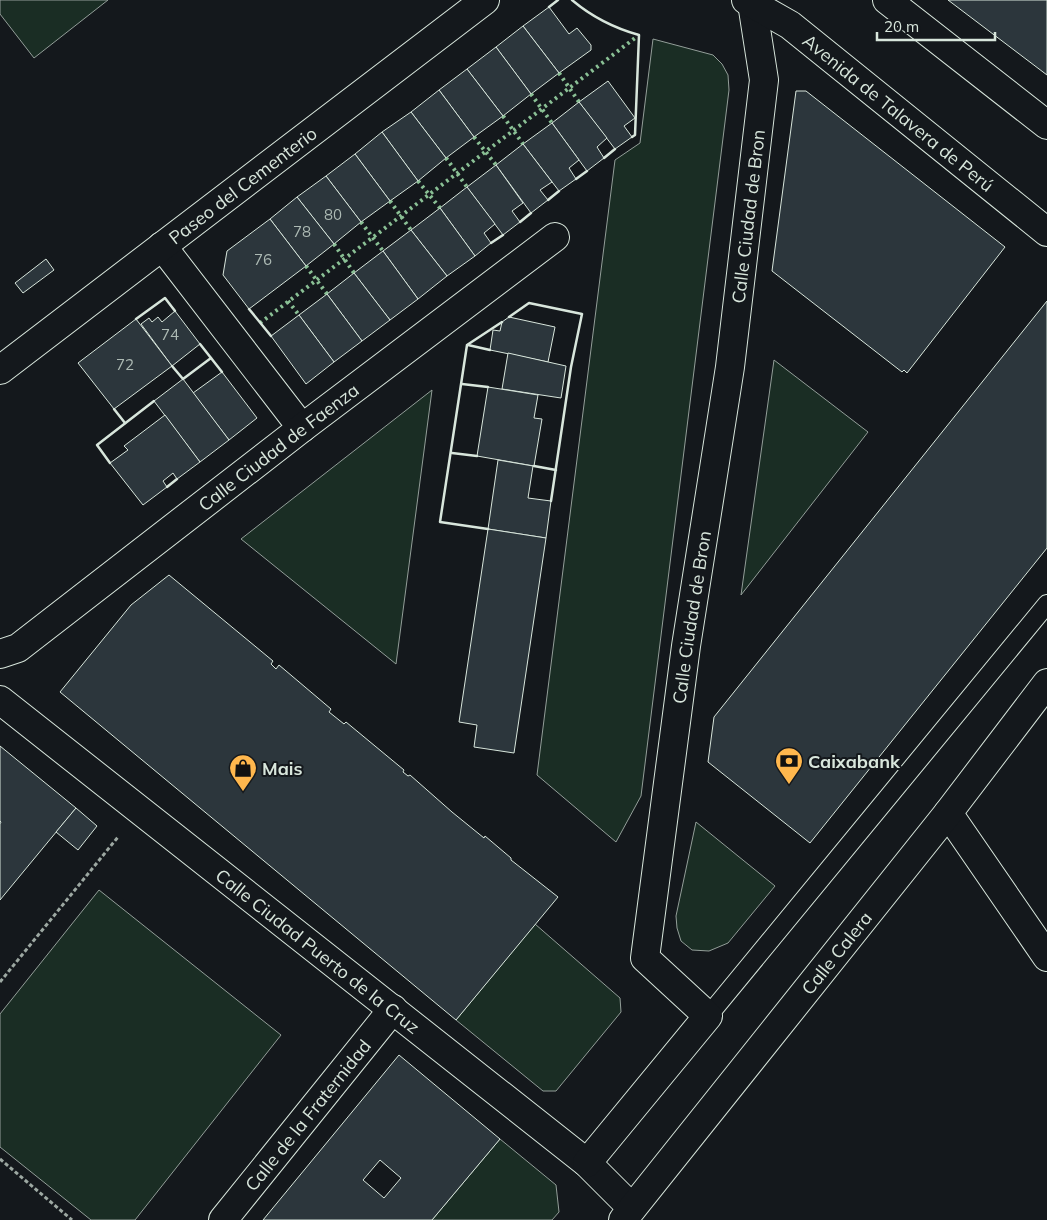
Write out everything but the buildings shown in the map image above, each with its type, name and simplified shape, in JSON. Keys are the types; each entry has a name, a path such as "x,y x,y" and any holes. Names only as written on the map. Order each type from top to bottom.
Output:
{"street":[{"name":"Paseo del Cementerio","path":"0,370 485,0"},
{"path":"887,0 1047,125"},
{"name":"Avenida de Talavera de Perú","path":"749,1 790,25 1047,232"},
{"name":"Calle Ciudad de Bron","path":"708,1016 645,958 686,646 730,367 764,80 749,1"},
{"name":"Calle Ciudad de Faenza","path":"0,654 18,648 302,428 555,237"},
{"path":"162,246 302,428"},
{"name":"Calle Calera","path":"627,1214 948,812 1047,683"},
{"name":"Calle Ciudad Puerto de la Cruz","path":"0,700 586,1162 627,1214"},
{"path":"948,812 1047,958"},
{"name":"Calle de la Fraternidad","path":"223,1220 393,1009"},
{"path":"586,1162 708,1016"}],"lane":[{"path":"708,1016 1047,604"}],"path":[{"path":"0,982 140,810"},
{"path":"0,1159 72,1220"}],"green space":[{"path":"0,0 108,0 34,58 0,14"},
{"path":"653,39 713,55 722,64 728,75 729,90 641,796 616,842 537,775 615,160 640,143"},
{"path":"774,360 868,432 741,595"},
{"path":"432,390 396,664 241,539"},
{"path":"696,822 775,886 728,943 709,951 692,950 681,941 677,928 676,916"},
{"path":"99,890 281,1035 135,1220 91,1220 0,1147 0,1014"},
{"path":"535,924 620,998 621,1012 556,1091 543,1091 456,1020"},
{"path":"500,1139 556,1185 559,1212 552,1220 432,1220"}],"hedge":[{"path":"260,323 639,35"},
{"path":"559,73 579,102"},
{"path":"531,94 552,123"},
{"path":"503,116 523,144"},
{"path":"474,137 496,165"},
{"path":"446,158 467,187"},
{"path":"418,181 440,208"},
{"path":"390,201 411,230"},
{"path":"361,222 383,251"},
{"path":"334,244 354,273"},
{"path":"306,266 327,294"},
{"path":"288,301 299,315"}],"wall":[{"path":"549,7 558,0"},
{"path":"572,0 587,12 604,21 639,35 635,135 632,137"},
{"path":"604,158 615,149"},
{"path":"576,179 587,171"},
{"path":"548,200 559,191"},
{"path":"520,222 531,213"},
{"path":"491,243 503,235"},
{"path":"136,319 165,298 175,311"},
{"path":"509,317 529,303 582,314 571,367 551,501"},
{"path":"249,309 271,336"},
{"path":"488,529 440,522 467,345 502,322"},
{"path":"200,344 211,358"},
{"path":"468,345 490,350"},
{"path":"172,366 183,379 211,358 222,372"},
{"path":"462,384 488,387"},
{"path":"110,463 97,445 154,401"},
{"path":"114,409 125,423"},
{"path":"452,453 477,456"},
{"path":"534,466 556,470"},
{"path":"167,487 177,479"}],"place":[{"name":"Caixabank","path":"789,785"},
{"name":"Mais","path":"243,792"}]}
